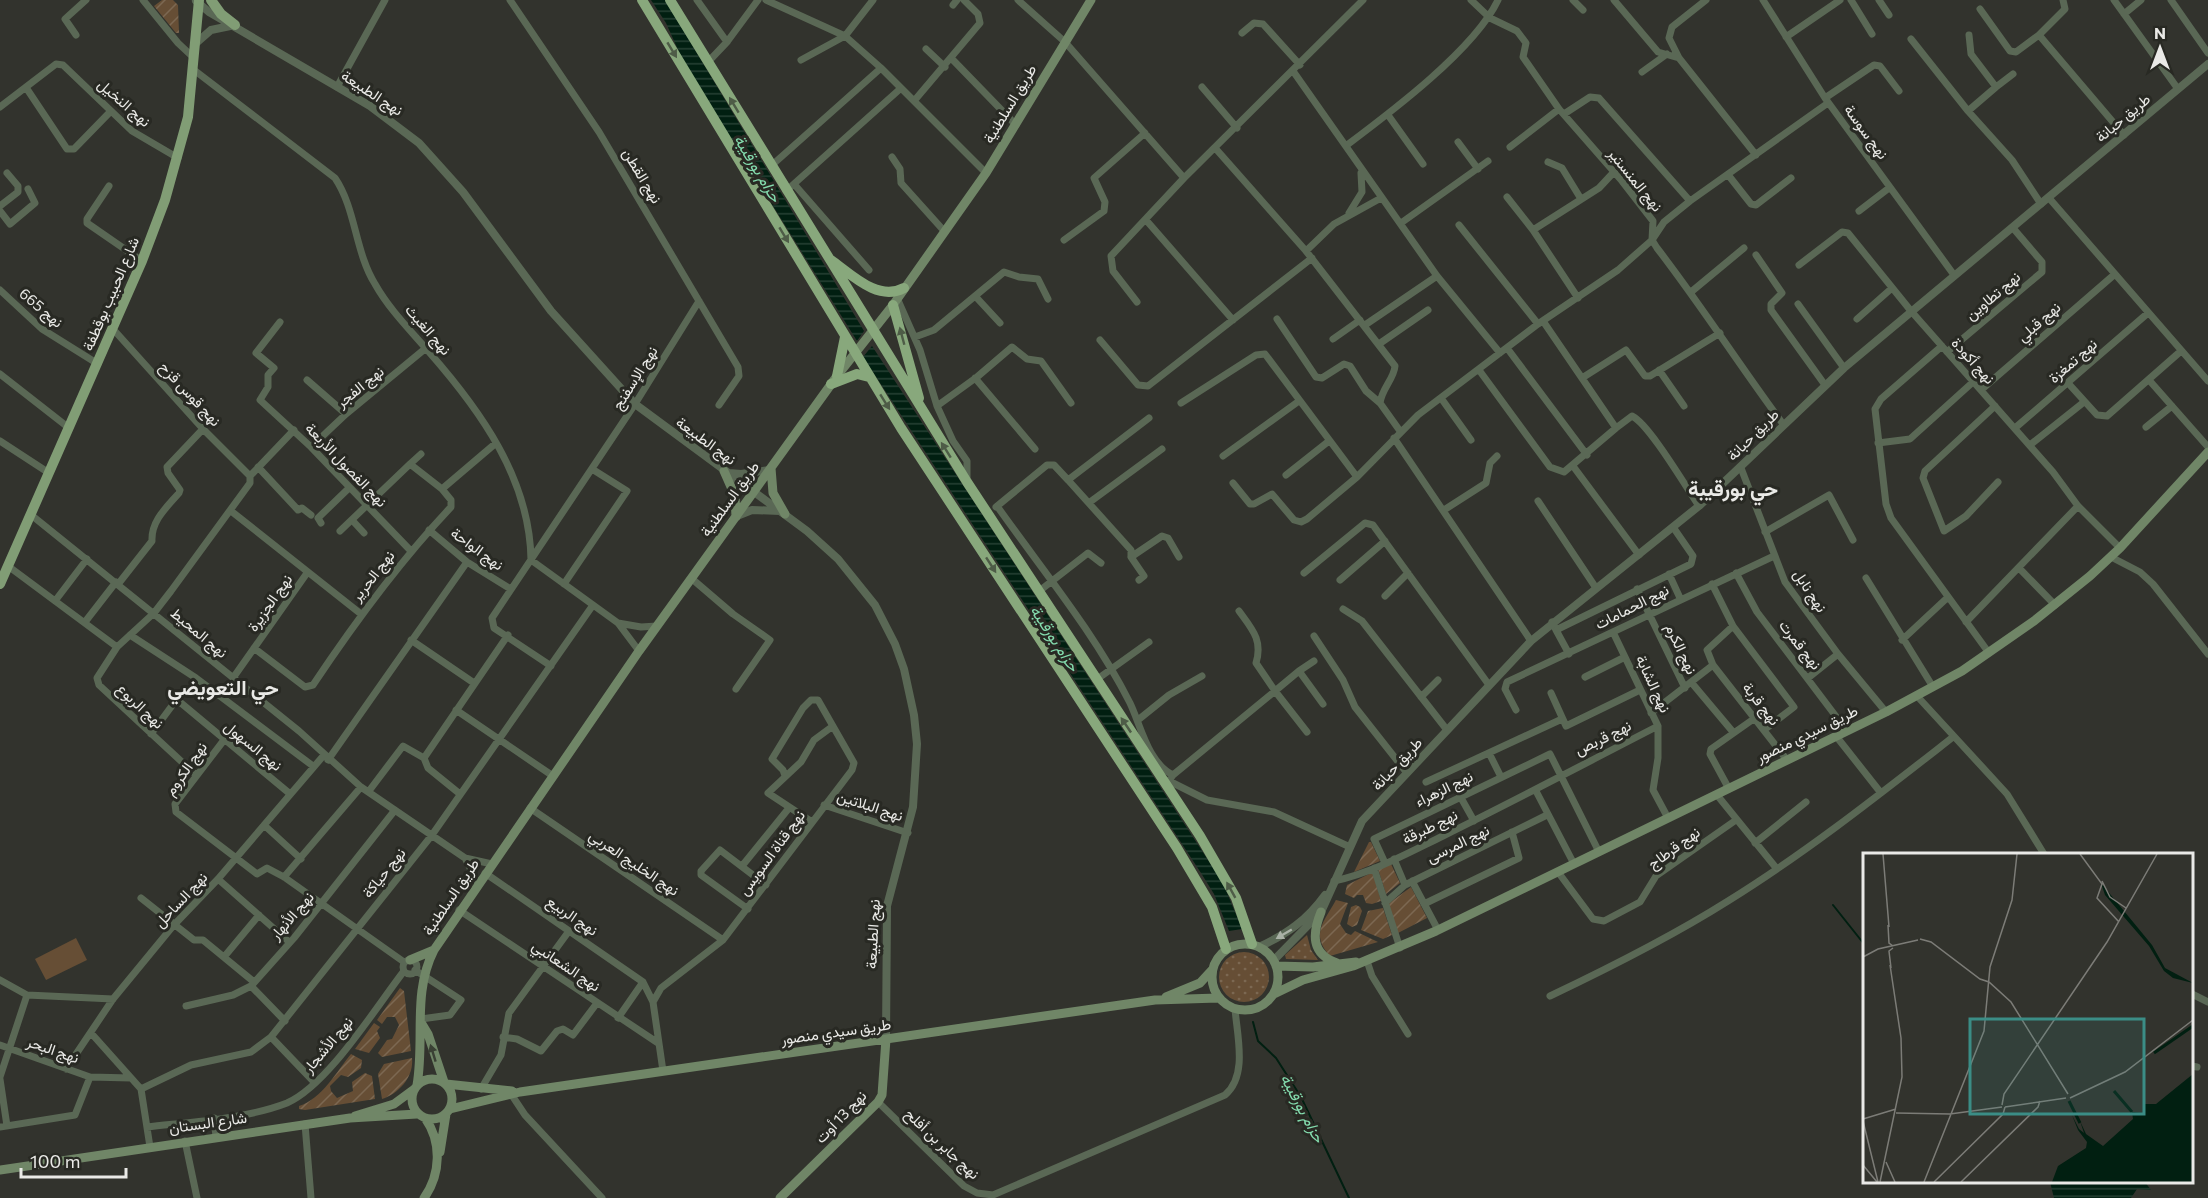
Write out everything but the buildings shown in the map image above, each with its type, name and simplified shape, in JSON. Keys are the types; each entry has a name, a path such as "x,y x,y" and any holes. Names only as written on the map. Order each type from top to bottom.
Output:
{"highway":[{"path":"642,0 923,463 1177,848 1212,907 1226,949"},
{"path":"670,0 771,166 790,188 827,258 967,482 1096,680 1170,781 1236,898 1256,945"},
{"path":"827,258 880,292 891,294 904,288"},
{"path":"895,301 921,409"},
{"path":"845,337 834,380 852,375 869,376"}],"main road":[{"path":"211,0 221,14 235,25"},
{"name":"طريق السلطنية","path":"415,1087 422,1021 419,972 459,910 639,651 834,380 873,332 986,173 1091,0"},
{"name":"شارع الحبيب بوقطفة","path":"1,580 142,261 178,158 188,117 194,70 197,1"},
{"name":"طريق سيدي منصور","path":"1274,994 1303,980 1366,962 1400,948 1717,795 1933,687 1989,653 2055,605 2120,548 2208,452"},
{"path":"770,469 773,493 784,513"},
{"path":"725,472 735,496 736,517"},
{"path":"1321,912 1314,935 1316,947 1325,957 1339,963"},
{"path":"1237,944 1256,945 1275,963 1278,980 1274,994 1259,1007 1248,1010 1235,1009 1218,998 1212,985 1212,970 1217,958 1226,949 1237,944"},
{"path":"406,964 434,950"},
{"name":"طريق سيدي منصور","path":"1275,963 1313,967 1366,962"},
{"name":"طريق سيدي منصور","path":"1155,1000 1200,983 1212,970"},
{"name":"طريق سيدي منصور","path":"448,1111 513,1093 1155,1000 1218,998"},
{"name":"طريق السلطنية","path":"422,1021 445,1083"},
{"name":"نهج 13 أوت","path":"780,1198 878,1102 882,1095 886,1039"},
{"path":"423,1198 434,1177 437,1142 411,1102 415,1087 427,1079 445,1083 452,1096 443,1142 437,1159"},
{"name":"طريق سيدي منصور","path":"445,1083 513,1093"},
{"name":"شارع البستان","path":"350,1118 394,1104 415,1087"},
{"path":"421,1116 436,1119 448,1111"},
{"name":"شارع البستان","path":"0,1170 350,1118 421,1116"}],"street":[{"path":"76,35 65,20 86,0"},
{"path":"143,0 178,44 194,58"},
{"path":"338,87 385,0"},
{"name":"نهج القطن","path":"510,0 593,122 740,372 718,405"},
{"path":"697,0 727,42"},
{"path":"708,62 727,42 758,0"},
{"path":"766,0 845,36 881,68 986,173"},
{"path":"801,60 845,36 873,0"},
{"path":"914,101 952,59 980,23 980,17 964,0"},
{"path":"1018,0 1065,42 1184,178"},
{"path":"1137,302 1113,271 1110,261 1114,251 1363,0"},
{"name":"نهج المنستير","path":"1471,0 1490,18 1516,31 1526,43 1523,57 1562,111 1653,221 1652,240 1783,424"},
{"path":"1347,145 1388,115 1456,54 1490,18 1498,0"},
{"path":"1573,0 1583,10"},
{"path":"1614,0 1658,52 1680,58"},
{"path":"1706,0 1672,27 1669,38 1680,58 1756,155"},
{"name":"نهج سوسة","path":"1763,0 1827,100 1954,275"},
{"path":"1786,37 1840,0"},
{"path":"1851,0 1872,34"},
{"path":"1879,0 1889,15"},
{"path":"1980,9 2010,51 2016,52 2039,35 2065,9 2063,0"},
{"path":"2114,0 2178,89"},
{"path":"2124,14 2141,0"},
{"path":"2171,0 2208,53"},
{"name":"نهج الطبيعة","path":"197,1 387,117 431,155 463,192 550,311 635,404 784,513 823,545 858,581 875,605 900,656 912,703 916,744 913,807 908,833 888,895 886,1039"},
{"path":"1242,33 1254,23 1263,24 1300,64"},
{"path":"195,45 211,30 235,25"},
{"path":"2039,35 2124,135"},
{"path":"1970,36 1971,54 1996,87"},
{"path":"1911,39 1968,111 2012,160 2041,204"},
{"path":"926,49 945,67"},
{"path":"1642,72 1667,54"},
{"path":"952,59 1016,125"},
{"name":"نهج النخيل","path":"27,89 56,64 63,64 132,131 178,158"},
{"name":"طريق حبانة","path":"1275,963 1321,912 1362,821 1531,640 1554,626 1596,588 1699,506 1844,368 2208,64"},
{"path":"1233,483 1252,504 1274,494 1294,520 1300,522 1357,477 1401,431 1441,398 1540,323 1618,270 1652,240 1664,222 1690,201 1728,176 1874,65 1880,66 1899,91"},
{"path":"771,166 881,68"},
{"name":"نهج الغيث","path":"194,70 335,178 344,198 369,275 393,310 473,404 496,443 525,516 531,560"},
{"path":"1293,72 1347,145 1361,170 1437,276 1504,350 1587,455"},
{"path":"1968,111 2013,74"},
{"path":"1202,87 1237,128"},
{"path":"0,106 27,89 67,149 74,149 110,112"},
{"path":"869,270 790,188 900,89"},
{"path":"1510,147 1562,111 1590,97 1599,98 1690,201"},
{"path":"1388,115 1423,164"},
{"path":"1064,240 1104,212 1105,202 1094,178 1145,133"},
{"path":"1458,142 1478,169"},
{"path":"1216,149 1312,258 1395,366 1393,375 1383,390 1380,403"},
{"path":"892,157 899,166 902,183 945,232"},
{"path":"1401,223 1488,161"},
{"path":"1548,162 1562,168 1581,199"},
{"path":"1348,215 1362,192 1361,170"},
{"path":"1533,230 1599,188 1613,172"},
{"path":"7,173 18,186 18,192 0,208 10,224 35,203 28,189"},
{"path":"1728,176 1751,204 1756,205 1791,178"},
{"path":"109,186 87,219 87,223 142,261"},
{"path":"1859,211 1889,188"},
{"path":"1507,197 1533,230 1578,298"},
{"path":"1306,251 1348,215 1381,198"},
{"path":"2049,198 2208,381"},
{"path":"1146,220 1233,320"},
{"path":"1459,225 1540,323 1616,428"},
{"name":"نهج تطاوين","path":"1989,653 1891,518 1875,416 1881,399 2042,272 2042,262 2013,228"},
{"name":"نهج أكودة","path":"1800,265 1842,232 1848,233 1911,311 2030,445 2079,506 2120,548"},
{"path":"1691,292 1744,248"},
{"path":"1756,255 1782,293 1771,304 1771,310 1825,385"},
{"path":"1100,340 1138,385 1144,387 1312,258"},
{"path":"915,337 934,330 1004,272 1019,277 1038,279 1048,299"},
{"name":"نهج قبلي","path":"1981,390 2115,274"},
{"path":"1333,339 1363,323 1437,276"},
{"path":"1857,319 1892,288"},
{"name":"نهج 665","path":"0,290 42,329 98,364"},
{"path":"976,297 1000,323"},
{"name":"نهج الإسفنج","path":"508,635 495,628 491,622 509,588 531,560 592,469 699,301"},
{"path":"895,301 915,337 937,406 953,441 968,461 967,482"},
{"path":"1798,304 1844,368"},
{"path":"1379,344 1428,310"},
{"name":"نهج تمغزة","path":"2015,428 2148,313"},
{"path":"1277,319 1316,377 1322,378 1344,364 1350,366 1366,391 1380,403 1401,431"},
{"name":"نهج الفصول الأربعة","path":"280,322 256,353 274,368 268,375 268,387 261,400 311,447 410,550"},
{"name":"نهج قوس قزح","path":"113,329 203,429 250,476"},
{"path":"1582,378 1620,351 1626,350 1646,375 1650,376 1720,333"},
{"path":"937,406 975,378 1006,349 1014,347 1027,359 1041,361 1071,403"},
{"name":"نهج الفجر","path":"311,447 346,414 426,348"},
{"path":"2068,383 2099,416 2107,416 2181,351"},
{"path":"1181,403 1261,353 1268,355 1299,401 1357,477"},
{"path":"1479,370 1550,466 1564,472 1574,466 1632,416 1638,419 1660,446 1699,506"},
{"path":"1659,370 1684,406"},
{"path":"0,374 69,428"},
{"path":"975,378 1035,449"},
{"path":"308,380 346,414"},
{"path":"2149,380 2208,447"},
{"path":"2149,380 2208,447"},
{"path":"1878,443 1910,439 1973,382"},
{"path":"921,409 933,394"},
{"path":"1441,398 1471,440"},
{"path":"1223,456 1299,401"},
{"path":"2030,445 2084,402"},
{"path":"1995,406 1925,471 1923,478 1944,531 1966,516 1998,482"},
{"path":"2146,427 2172,406"},
{"path":"1068,480 1149,418"},
{"path":"85,622 152,541 152,530 156,522 180,490 166,467 203,429"},
{"name":"نهج الربوع","path":"196,775 99,686 97,678 117,647 154,613 231,511 250,483 250,476 294,430"},
{"path":"1394,438 1531,640"},
{"path":"0,441 49,473"},
{"path":"1286,475 1329,441"},
{"path":"410,464 442,489 496,443"},
{"path":"1090,502 1162,450"},
{"path":"339,531 421,454"},
{"path":"1444,510 1486,483 1490,463 1497,456"},
{"path":"987,513 1047,465 1054,465 1090,502 1131,550 1131,557 1144,576 1139,580"},
{"path":"258,466 298,510 302,508 311,515"},
{"path":"1574,466 1639,555"},
{"name":"نهج نابل","path":"1741,468 1774,556 1791,592 1886,712"},
{"path":"564,584 627,491 592,469"},
{"path":"725,472 741,474 770,469"},
{"path":"321,523 318,518 349,488"},
{"name":"نهج الحرير","path":"254,648 305,687 313,685 361,614 410,550 451,507 451,500 442,489"},
{"path":"1765,532 1830,495 1853,540"},
{"path":"1538,501 1596,588"},
{"path":"997,506 1112,668 1150,750 1170,781 1207,800 1274,812 1350,847"},
{"path":"1966,622 2079,506"},
{"path":"736,517 752,510 784,513"},
{"path":"231,511 361,614"},
{"name":"نهج المحيط","path":"30,514 118,582 299,731 326,758 361,787 465,858 492,864"},
{"path":"352,520 364,533"},
{"path":"1304,573 1365,523 1373,525 1489,685"},
{"path":"1569,654 1554,626 1669,574 1694,560 1673,527"},
{"name":"نهج الواحة","path":"429,530 467,562 509,588"},
{"path":"1131,557 1162,536 1168,538 1179,557"},
{"path":"1340,580 1385,541"},
{"path":"1038,592 1088,553 1101,563"},
{"name":"نهج الحمامات","path":"1516,710 1504,685 1680,598 1774,556"},
{"path":"2111,557 2140,572 2153,584 2208,654"},
{"path":"55,601 87,559"},
{"path":"531,560 618,623 639,651"},
{"name":"نهج الساحل","path":"66,1069 113,999 173,926 218,879 313,766 326,758 467,562"},
{"path":"8,566 117,647"},
{"path":"2019,568 2055,605"},
{"name":"نهج الجزيرة","path":"233,678 307,573"},
{"path":"1385,596 1408,573"},
{"name":"نهج قمرت","path":"1736,573 1757,612 1847,731"},
{"path":"1669,574 1680,598"},
{"path":"691,578 733,614 770,640 736,689"},
{"path":"1866,578 1933,687"},
{"path":"1712,584 1733,626 1794,707 1764,730"},
{"name":"نهج الكرم","path":"1637,589 1684,688"},
{"path":"1902,640 1947,598"},
{"name":"نهج حياكة","path":"141,1089 191,1065 251,1052 271,1037 432,835 593,605"},
{"path":"1343,609 1362,621 1447,730"},
{"path":"1239,611 1258,638 1259,653 1256,663 1307,732"},
{"path":"618,623 641,627 657,626"},
{"path":"1651,713 1713,665 1707,650 1709,646 1733,626"},
{"name":"نهج الشابة","path":"1613,632 1658,726 1658,758 1653,790 1668,818"},
{"path":"130,635 196,678 313,766"},
{"path":"424,758 508,635 551,666"},
{"path":"1314,636 1343,680 1355,707 1407,773"},
{"path":"411,640 474,683"},
{"path":"1096,680 1149,642"},
{"path":"1808,678 1838,654"},
{"path":"1585,677 1625,657"},
{"path":"1170,781 1275,691 1314,661"},
{"name":"نهج قربة","path":"1713,665 1787,760"},
{"path":"1299,671 1323,704"},
{"path":"1138,720 1169,695 1202,676"},
{"path":"1421,697 1438,680"},
{"path":"1691,682 1733,732"},
{"path":"1551,693 1566,726 1640,690"},
{"path":"1917,696 2007,794 2042,853"},
{"name":"نهج قناة السويس","path":"653,1002 661,988 723,940 852,770 854,763 818,700 811,700 804,708 772,759 783,770 785,776"},
{"name":"نهج السهول","path":"151,734 174,703 181,703 289,793"},
{"path":"456,710 553,776"},
{"path":"1729,789 1710,751 1755,718"},
{"path":"1426,782 1562,719"},
{"path":"812,822 768,794 801,762 814,740 833,726"},
{"name":"نهج قربص","path":"1536,791 1561,777 1570,769 1658,726"},
{"path":"1836,736 1881,793"},
{"path":"1550,996 1672,934 1777,869 1953,737"},
{"name":"نهج الكروم","path":"224,740 175,804 176,812 257,874 267,868 284,877"},
{"path":"369,791 400,747 405,746 424,758 428,768 460,794"},
{"path":"1489,753 1501,777"},
{"name":"نهج الزهراء","path":"1385,863 1374,839 1460,796 1550,754 1561,777"},
{"path":"1561,777 1599,852"},
{"path":"361,787 284,877 406,964 409,973 419,972"},
{"path":"1536,791 1574,864"},
{"name":"نهج طبرقة","path":"1333,883 1394,859 1536,791"},
{"path":"1717,795 1777,869"},
{"path":"1460,796 1474,821"},
{"path":"1755,843 1806,802"},
{"name":"نهج البلاتين","path":"824,805 908,833"},
{"name":"نهج الخليج العربي","path":"530,808 723,940"},
{"path":"742,866 789,808"},
{"name":"نهج الأنهار","path":"186,1006 233,995 252,984 288,941 294,938 395,810"},
{"name":"نهج المرسى","path":"1385,903 1409,883 1547,815"},
{"name":"نهج قرطاج","path":"1558,872 1593,919 1604,921 1640,902 1656,876 1736,820"},
{"path":"264,825 301,859"},
{"path":"1424,904 1519,858 1512,832"},
{"path":"748,909 701,875 701,871 720,850 766,885"},
{"name":"نهج المحيط","path":"465,858 478,884"},
{"path":"1394,859 1438,930"},
{"path":"1374,868 1400,948"},
{"name":"نهج الربيع","path":"485,873 643,982"},
{"path":"218,879 288,941"},
{"name":"طريق حبانة","path":"1256,945 1279,938 1304,920 1333,883"},
{"path":"141,898 173,926 194,940 203,940 224,957 285,1021"},
{"name":"نهج الشعانبي","path":"459,910 658,1043"},
{"path":"224,957 259,915"},
{"path":"481,1089 501,1055 509,1013 569,931"},
{"path":"1366,962 1372,976 1408,1034"},
{"path":"406,964 416,963 419,972 461,1000 450,1015 422,1021"},
{"name":"نهج الأشجار","path":"147,1127 214,1118 288,1102 315,1083 406,964"},
{"path":"0,980 27,995 113,999"},
{"path":"618,1018 643,982 653,1002 663,1071"},
{"path":"2193,994 2208,1002"},
{"path":"4,1126 0,1078 27,995"},
{"path":"503,1037 517,1039 541,1051 557,1031 563,1029 573,1035 597,1003"},
{"name":"نهج جابر بن أفلح","path":"878,1102 964,1186 977,1193 993,1195 1225,1095 1238,1076 1235,1009"},
{"path":"91,1033 141,1089 150,1147"},
{"path":"271,1037 315,1083"},
{"name":"نهج البحر","path":"0,1045 90,1077 75,1115 4,1126"},
{"path":"90,1077 131,1078"},
{"path":"513,1093 531,1121 601,1198"},
{"path":"214,1118 216,1137"},
{"path":"305,1124 311,1198"},
{"path":"185,1141 197,1198"}],"shaded area":[{"path":"162,0 173,0 178,5 179,33 176,33 154,6"},
{"path":"1369,842 1380,861 1354,872"},
{"path":"1391,864 1400,883 1386,894 1378,869"},
{"path":"1373,872 1381,901 1366,903 1363,895 1357,895 1354,898 1345,894 1347,885"},
{"path":"1411,887 1427,918 1398,933 1388,904"},
{"path":"1336,900 1348,903 1340,924 1346,933 1351,935 1355,931 1378,942 1330,956 1324,948 1320,934"},
{"path":"1356,905 1362,911 1357,925 1352,927 1347,924 1351,907"},
{"path":"1383,908 1392,935 1383,939 1361,930 1368,911"},
{"path":"1307,935 1311,950 1318,960 1286,959 1285,955"},
{"path":"76,938 87,960 46,980 35,959"},
{"path":"1239,952 1249,952 1262,959 1269,972 1269,982 1262,995 1249,1002 1239,1002 1230,998 1223,991 1219,982 1219,972 1223,963 1230,956"},
{"path":"400,988 404,991 411,1051 382,1057 378,1053 387,1040 392,1039 399,1025 395,1017 387,1017 382,1024 377,1020"},
{"path":"374,1023 380,1027 377,1031 380,1038 369,1053 355,1049"},
{"path":"351,1054 362,1060 361,1068 348,1077 341,1075 330,1086 331,1091 337,1098 353,1091 352,1082 365,1073 372,1076 375,1099 299,1109 299,1106 322,1091"},
{"path":"412,1058 411,1071 404,1083 395,1093 382,1099 378,1074 384,1064"}],"water":[{"path":"651,0 665,0 864,331 857,341 684,63 666,23"},
{"path":"872,346 1223,883 1242,929 1229,931 1214,894 1201,873 863,357"},
{"path":"2050,1183 2146,1183 2151,1190 2137,1189 2131,1198 2054,1198"}],"waterway":[{"path":"1833,905 1863,943"},
{"name":"حزام بورقيبة","path":"1253,1022 1258,1041 1276,1058 1301,1097 1349,1198"}],"district":[{"name":"حي بورقيبة","path":"1733,489"},
{"name":"حي التعويضي","path":"223,688"}]}
